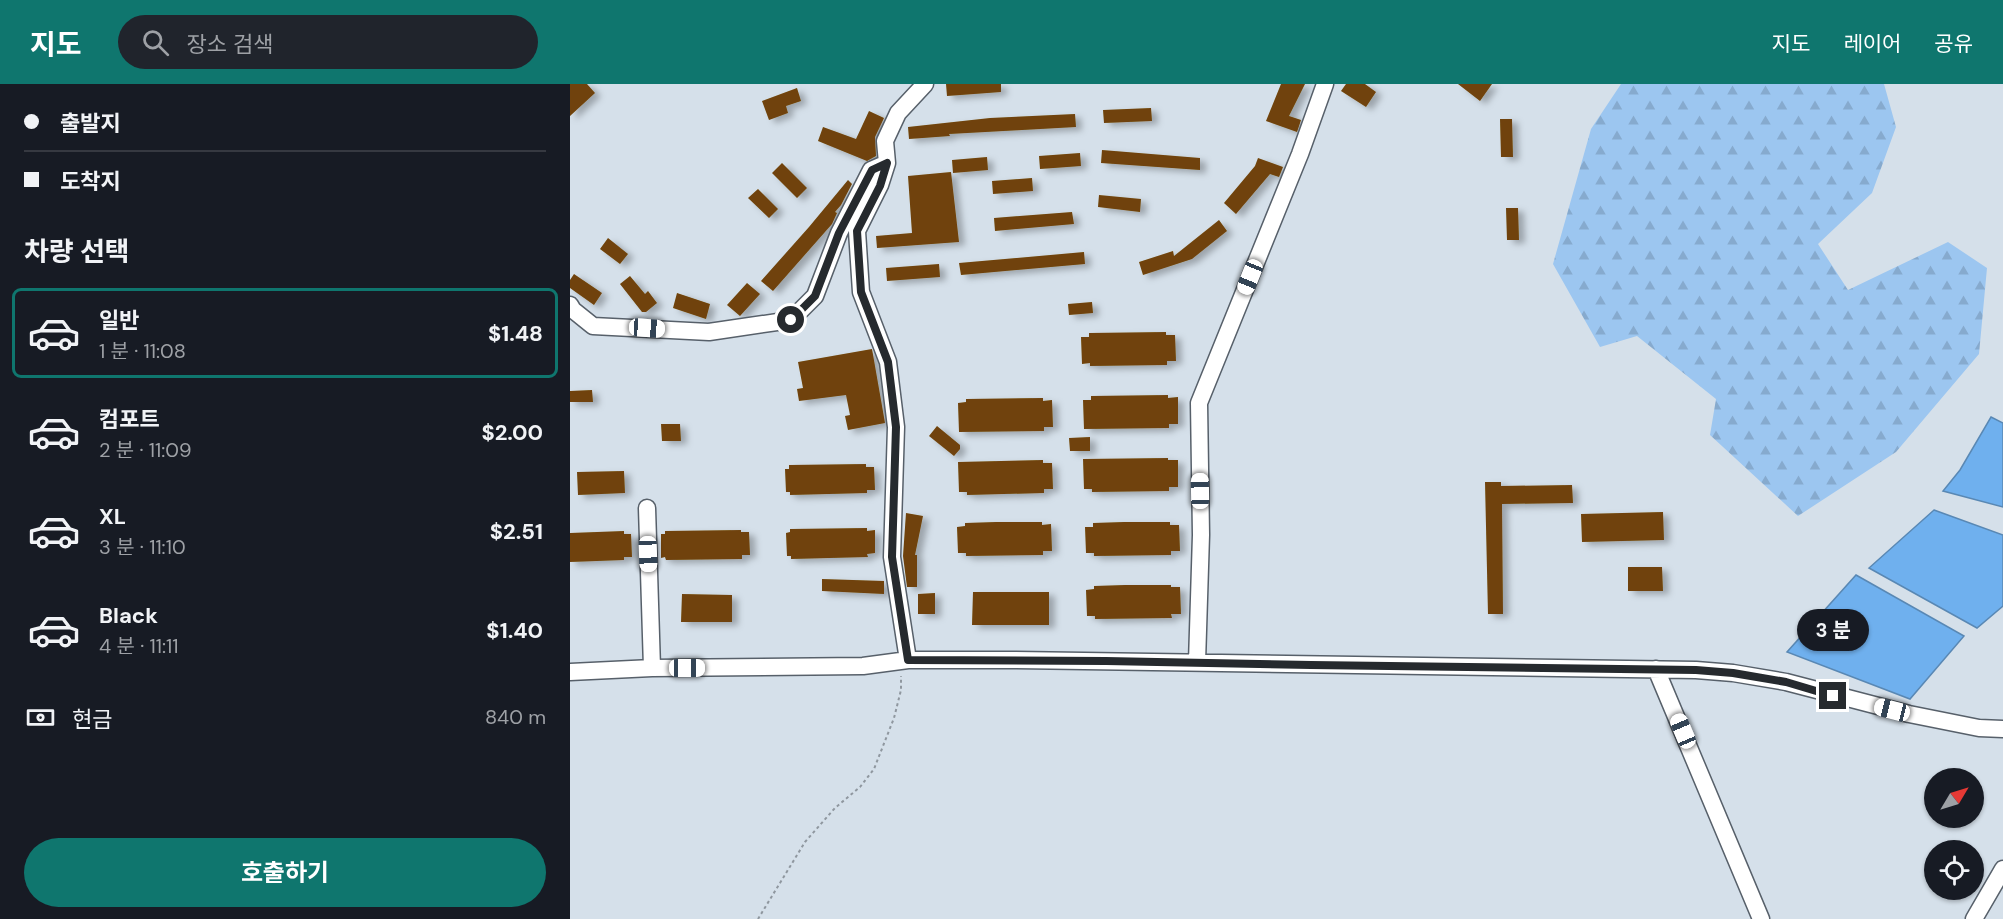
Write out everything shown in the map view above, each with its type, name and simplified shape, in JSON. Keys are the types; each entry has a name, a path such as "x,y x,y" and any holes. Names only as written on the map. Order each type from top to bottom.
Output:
{"street":[{"path":"904,661 892,557 896,427 888,362 861,292 857,231 880,186 887,163 885,141 889,131 898,113 925,84"},
{"path":"1197,662 1201,535 1199,403 1300,154 1325,84"},
{"path":"570,305 593,326 709,332 791,320 815,296 839,233 872,170 887,163"},
{"path":"647,508 652,668"},
{"path":"570,672 652,668 863,666 904,661 1197,662 1696,670 1786,682 1909,714 1979,728 2003,729"},
{"path":"1656,669 1761,919"},
{"path":"1974,919 2003,869"}],"path":[{"path":"758,919 805,842 835,808 860,787 874,769 897,706 904,661"}],"green space":[{"path":"1621,84 1884,84 1896,127 1872,193 1818,244 1848,290 1948,242 1987,268 1979,354 1896,452 1798,516 1710,435 1716,399 1637,336 1600,347 1553,264 1591,129"}],"shaded area":[{"path":"1991,417 2003,423 2003,507 1943,491 1960,470"},
{"path":"1934,510 2003,535 2003,606 1977,628 1869,568"},
{"path":"1856,575 1964,636 1910,699 1787,652"}],"building":[{"path":"570,84 587,84 595,93 570,116"},
{"path":"946,84 1001,84 1001,92 947,96"},
{"path":"1281,84 1305,84 1289,116 1301,120 1297,132 1266,121"},
{"path":"1346,84 1365,84 1376,92 1366,107 1341,91"},
{"path":"1458,84 1492,84 1480,101"},
{"path":"797,88 801,101 786,106 788,113 769,120 762,101"},
{"path":"1151,108 1152,121 1104,123 1103,110"},
{"path":"869,111 884,118 875,137 876,156 867,161 818,141 823,127 856,139"},
{"path":"1075,114 1076,127 949,134 950,136 909,139 908,127 990,118"},
{"path":"1500,119 1512,119 1513,157 1501,157"},
{"path":"1102,150 1200,158 1200,170 1101,163"},
{"path":"1080,153 1081,166 1040,169 1039,156"},
{"path":"987,157 988,170 953,173 952,160"},
{"path":"1258,158 1283,167 1279,177 1270,174 1236,214 1224,203 1255,166"},
{"path":"782,163 807,188 797,198 772,173"},
{"path":"951,172 959,242 877,248 876,236 912,233 908,176"},
{"path":"1032,178 1033,191 993,194 992,181"},
{"path":"848,180 852,184 835,212 837,213 832,224 773,291 761,281"},
{"path":"758,189 778,209 769,218 748,198"},
{"path":"1099,195 1141,199 1140,212 1098,207"},
{"path":"1506,208 1518,208 1519,240 1507,240"},
{"path":"1072,212 1074,224 995,231 994,218"},
{"path":"1219,220 1227,231 1192,259 1143,275 1139,262 1173,251 1174,256"},
{"path":"608,238 628,254 620,264 600,249"},
{"path":"1084,252 1085,264 961,275 959,263"},
{"path":"939,264 940,277 887,281 886,268"},
{"path":"574,274 602,293 594,305 570,288 570,280"},
{"path":"630,276 645,294 648,291 657,303 646,312 642,312 620,284"},
{"path":"747,283 760,294 740,316 727,305"},
{"path":"677,293 710,304 706,319 673,308"},
{"path":"1092,302 1093,313 1069,315 1068,304"},
{"path":"1166,332 1166,335 1175,335 1176,361 1167,361 1167,365 1090,366 1090,363 1082,364 1081,337 1089,337 1089,333"},
{"path":"872,349 885,423 848,430 845,416 850,415 846,395 799,401 797,389 803,388 798,362"},
{"path":"592,390 593,402 570,402 570,391"},
{"path":"1168,395 1168,398 1178,397 1178,424 1169,424 1169,428 1084,429 1083,400 1091,400 1091,396"},
{"path":"1043,398 1043,401 1052,400 1053,427 1044,427 1044,431 959,432 958,403 966,402 966,399"},
{"path":"661,424 680,424 681,441 662,441"},
{"path":"937,426 960,445 960,449 954,456 929,436"},
{"path":"1090,437 1090,451 1070,451 1069,438"},
{"path":"1168,458 1168,460 1178,460 1178,487 1169,487 1169,491 1092,492 1092,489 1084,489 1083,459"},
{"path":"1043,460 1043,463 1052,463 1053,489 1044,489 1044,493 967,495 967,492 959,492 958,462"},
{"path":"866,464 866,467 874,467 875,490 867,490 867,493 790,495 790,492 786,492 785,469 789,469 789,465"},
{"path":"624,471 625,493 578,495 577,472"},
{"path":"1485,482 1501,482 1501,486 1572,485 1573,503 1502,504 1503,614 1488,614"},
{"path":"1663,512 1664,540 1582,542 1581,514"},
{"path":"906,513 923,516 915,555 917,555 917,587 907,587 903,556"},
{"path":"1170,522 1170,525 1179,525 1180,551 1171,551 1171,555 1094,556 1094,553 1086,553 1085,527 1093,527 1093,523"},
{"path":"965,523 1051,524 1052,551 1043,551 1043,555 966,556 966,553 958,553 957,527 965,526"},
{"path":"867,528 867,531 875,530 875,553 867,554 868,557 791,559 791,556 787,556 786,533 790,532 790,529"},
{"path":"741,530 741,532 749,532 750,555 742,555 742,559 666,560 665,557 661,558 661,534 665,534 665,531"},
{"path":"624,531 624,534 631,534 632,557 624,557 624,560 570,562 570,533"},
{"path":"1628,567 1662,567 1663,591 1628,591"},
{"path":"822,579 884,581 884,594 822,591"},
{"path":"1094,586 1180,587 1181,614 1171,614 1172,618 1095,619 1095,616 1087,616 1086,590 1094,589"},
{"path":"973,592 1049,592 1049,625 972,625"},
{"path":"935,593 935,614 918,614 918,594"},
{"path":"682,594 732,595 732,622 681,622"}],"route":[{"path":"791,320 815,296 839,233 872,170 887,163 880,186 857,231 861,292 888,362 896,427 892,557 908,660 1696,670 1733,673 1786,682 1833,696"}]}
